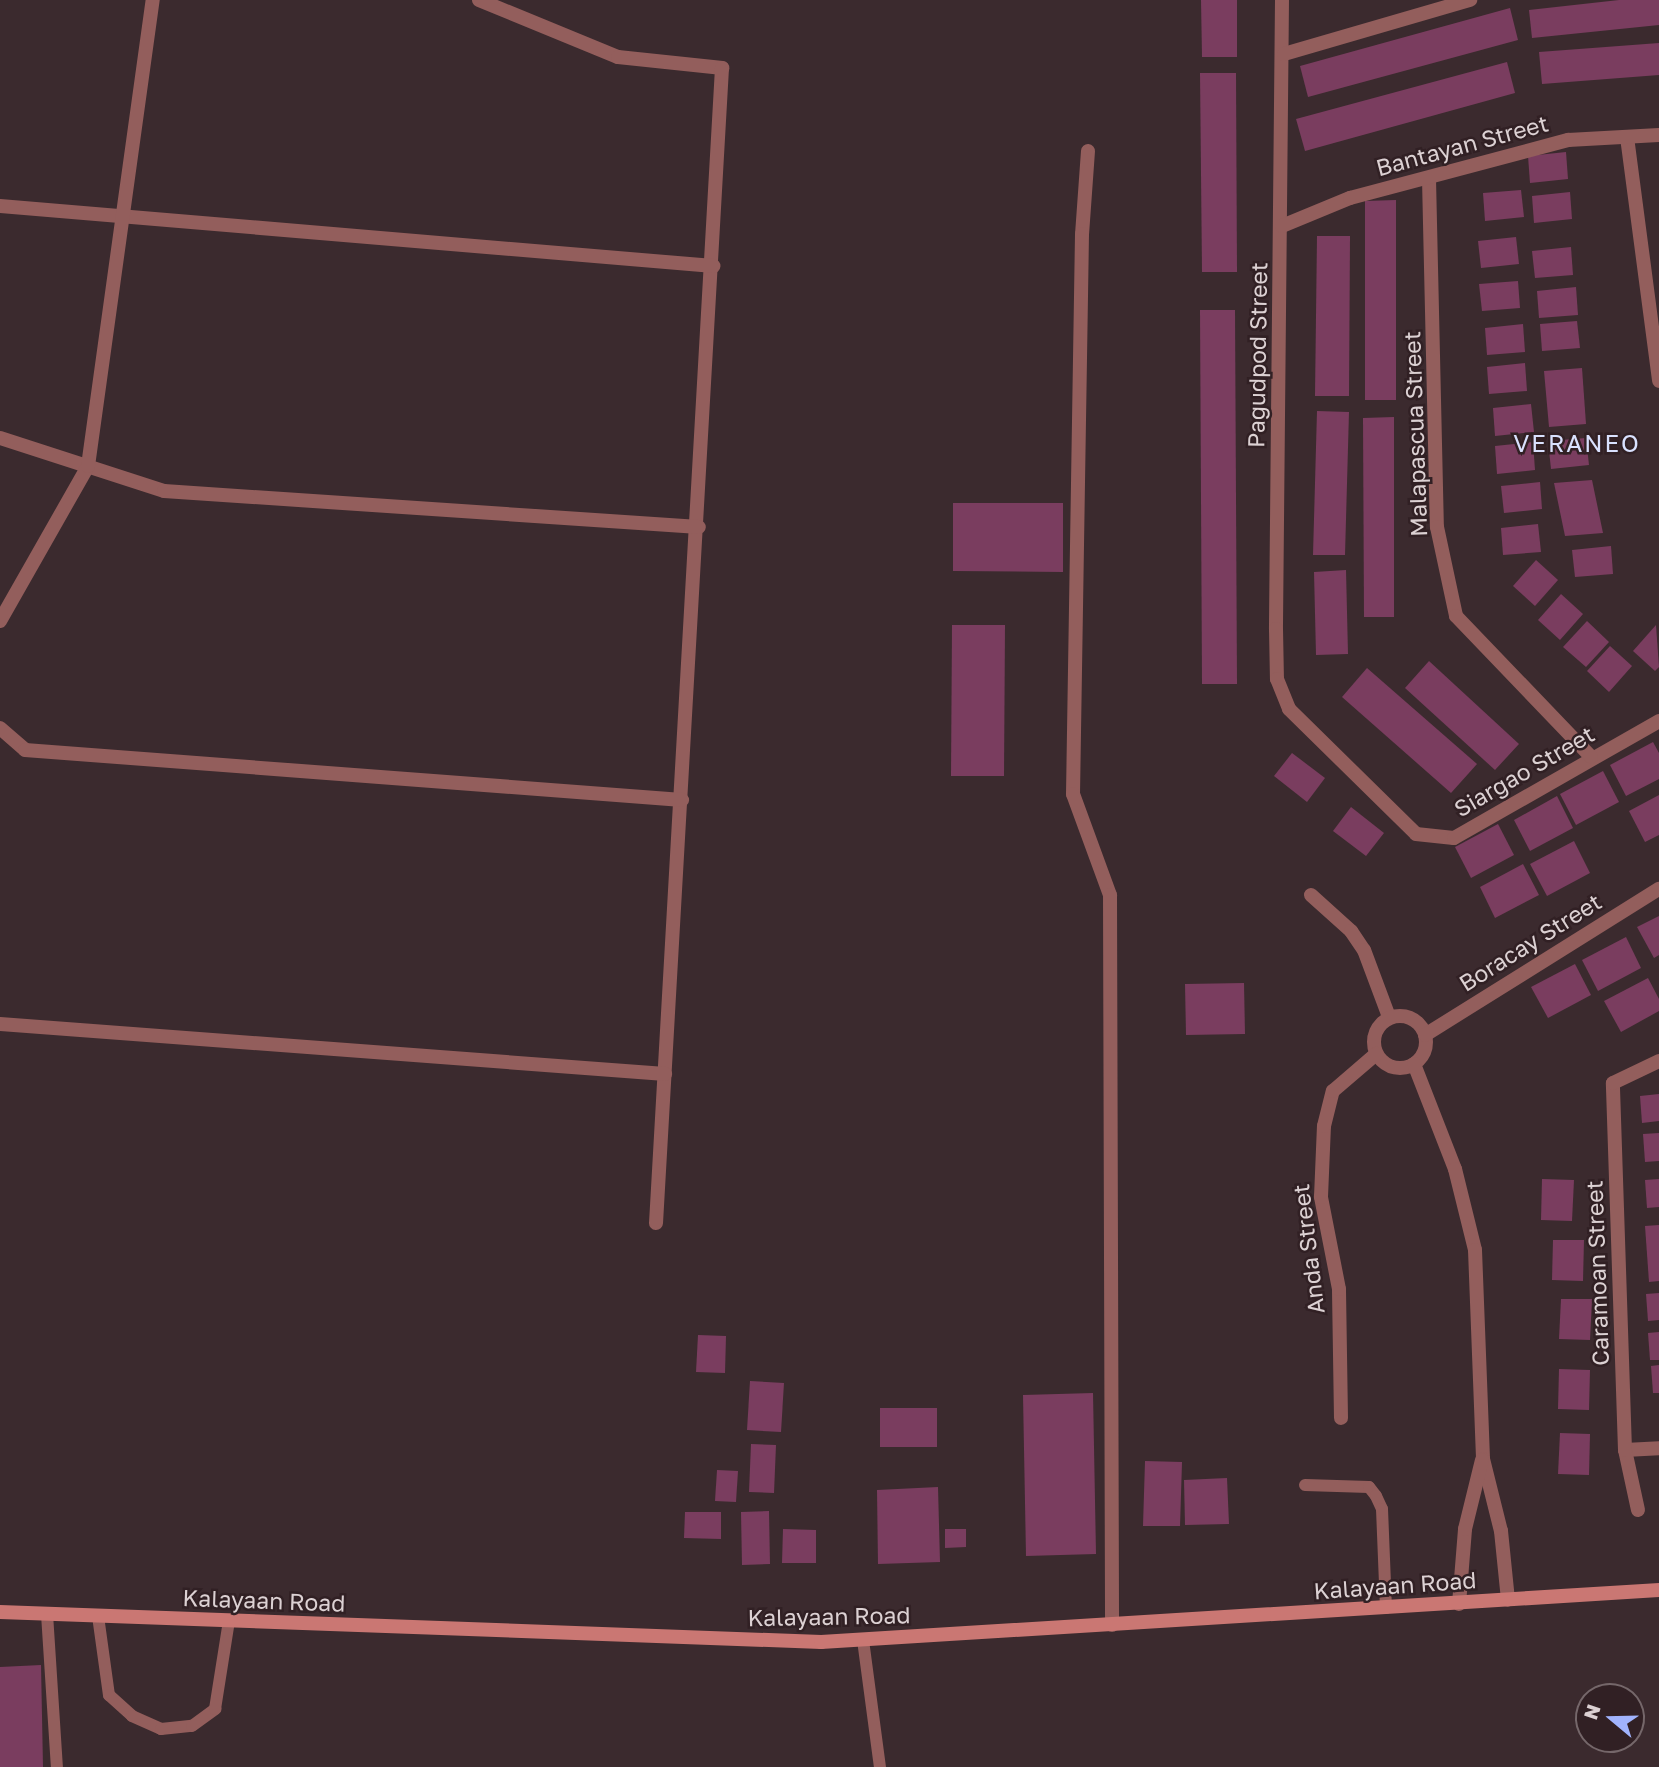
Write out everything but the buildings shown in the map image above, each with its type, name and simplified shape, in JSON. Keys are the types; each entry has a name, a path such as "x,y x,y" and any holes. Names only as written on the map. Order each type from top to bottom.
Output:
{"main road":[{"name":"Kalayaan Road","path":"0,1612 682,1640 863,1640 1659,1590"}],"street":[{"path":"0,621 88,466 153,0"},
{"path":"479,0 618,57 722,68 699,527 656,1223"},
{"name":"Pagudpod Street","path":"1282,0 1284,54 1276,642 1277,679 1289,709"},
{"path":"1284,54 1469,0"},
{"name":"Bantayan Street","path":"1282,226 1350,198 1568,140 1659,135"},
{"path":"1627,137 1659,381"},
{"path":"1088,151 1073,794 1110,895 1112,1625"},
{"name":"Malapascua Street","path":"1429,179 1437,527 1457,616 1591,757"},
{"path":"0,206 713,266"},
{"path":"0,438 164,491 699,527"},
{"name":"Siargao Street","path":"1289,709 1416,834 1454,838 1591,757 1659,721"},
{"path":"0,729 24,751 682,800"},
{"name":"Boracay Street","path":"1425,1035 1659,889"},
{"path":"1311,895 1351,931 1364,950 1389,1017"},
{"path":"1407,1016 1425,1035 1424,1051 1414,1064 1397,1068 1376,1054 1373,1037 1389,1017 1407,1016"},
{"path":"0,1024 665,1074"},
{"name":"Anda Street","path":"1341,1418 1339,1289 1321,1197 1324,1126 1334,1091 1376,1054"},
{"name":"Caramoan Street","path":"1638,1510 1625,1450 1614,1083 1659,1061"},
{"path":"1414,1064 1455,1169 1475,1250 1483,1459 1502,1531 1508,1600"},
{"path":"1625,1450 1659,1448"},
{"path":"1459,1604 1465,1529 1483,1459"}],"lane":[{"path":"1305,1485 1368,1487 1376,1496 1382,1509 1386,1608"},
{"path":"47,1614 57,1767"},
{"path":"98,1616 109,1695 132,1716 161,1729 192,1726 215,1709 229,1621"},
{"path":"863,1640 880,1767"}],"district":[{"name":"VERANEO","path":"1577,443"}]}
